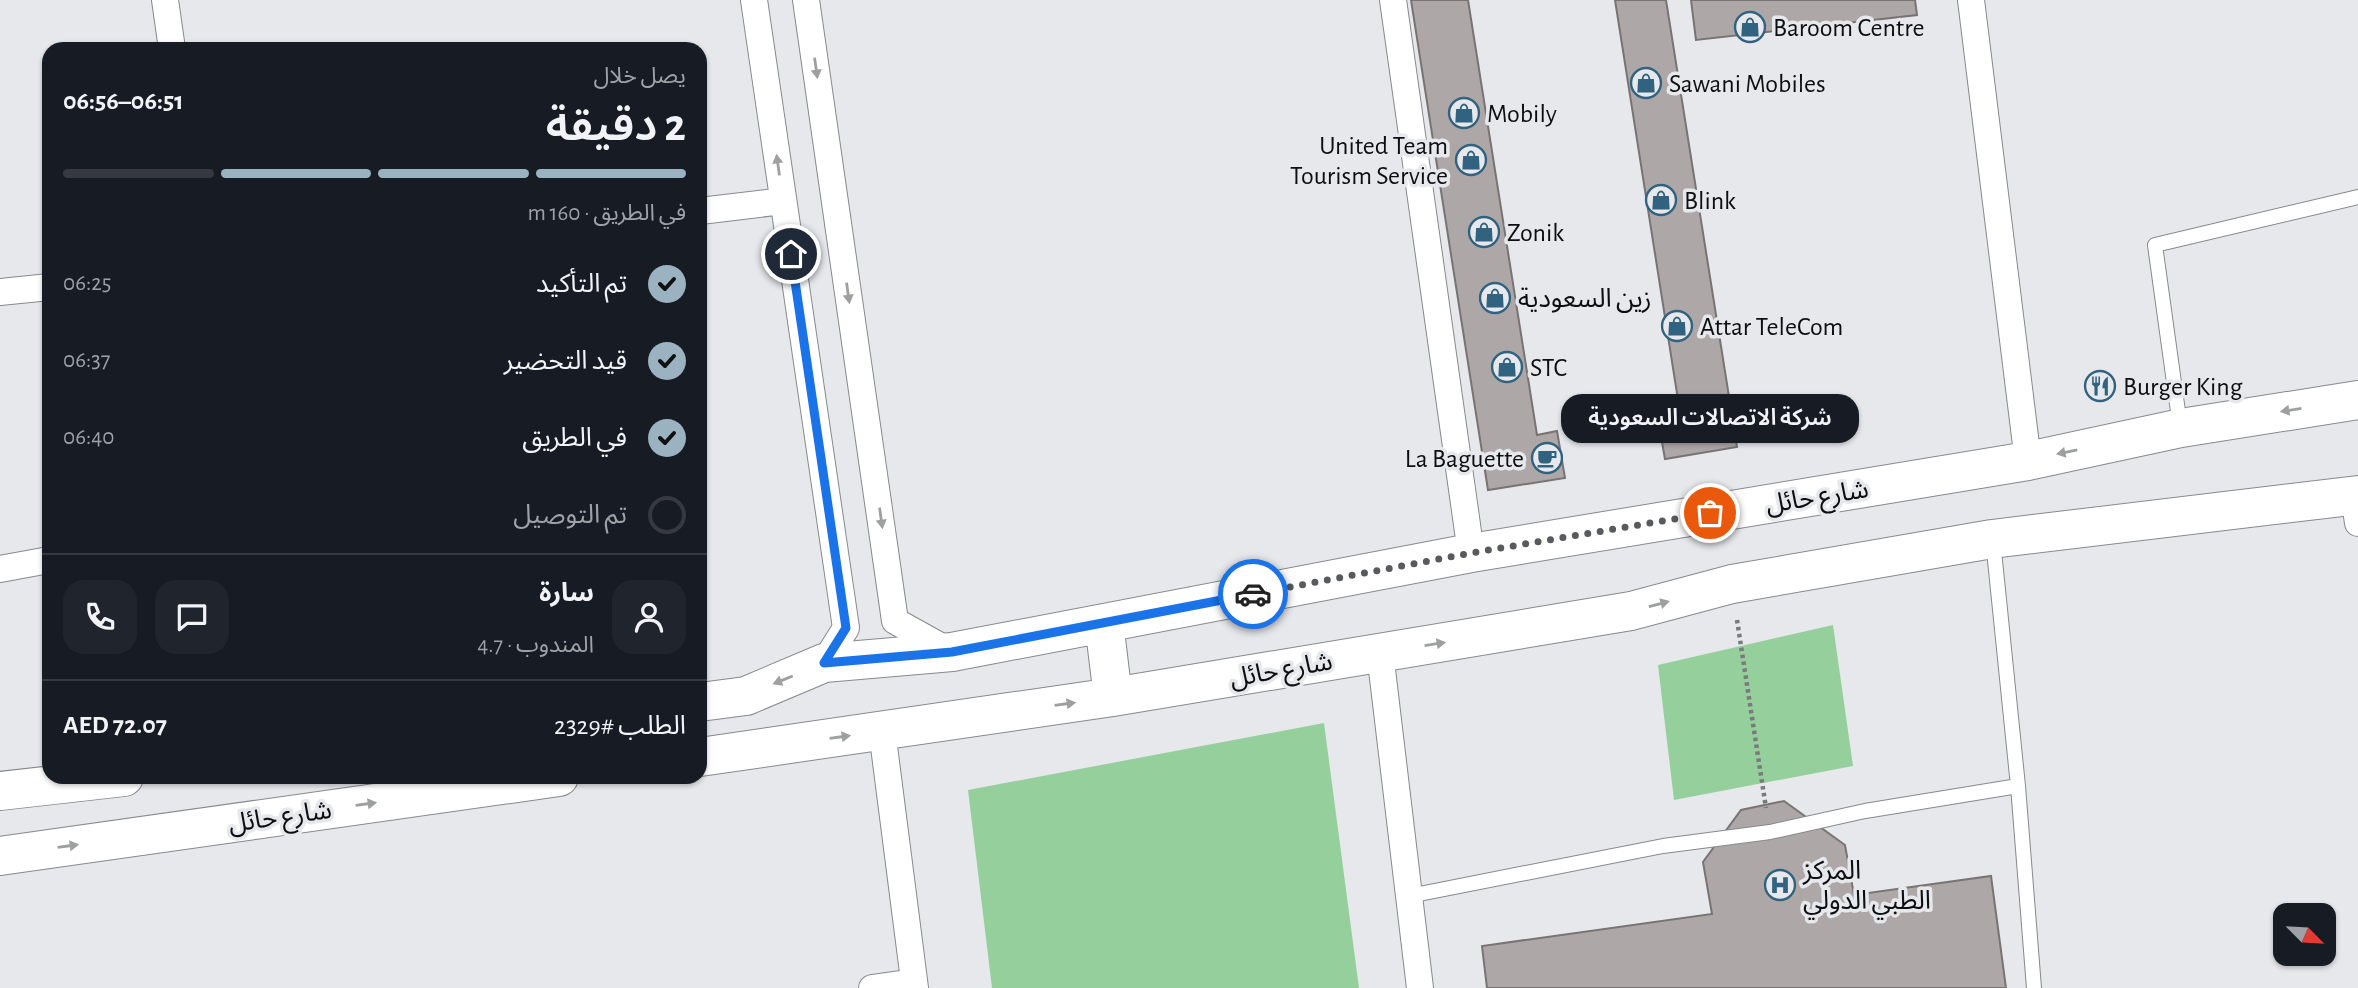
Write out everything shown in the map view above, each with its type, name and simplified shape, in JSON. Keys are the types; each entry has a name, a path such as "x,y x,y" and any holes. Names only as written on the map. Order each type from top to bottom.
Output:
{"main road":[{"name":"شارع حائل","path":"707,701 746,696 824,663 952,652 1471,553 2028,461 2180,428 2358,400"},
{"name":"شارع حائل","path":"707,756 1113,698 1631,611 1732,584 1992,539 2356,504"},
{"path":"1104,623 1113,698"},
{"path":"0,791 65,784"},
{"name":"شارع حائل","path":"0,856 509,784"},
{"path":"0,785 48,786"}],"street":[{"path":"165,0 171,42"},
{"path":"754,0 846,628 824,663"},
{"path":"806,0 895,621 952,652"},
{"path":"1393,0 1471,553"},
{"path":"1971,0 2028,461"},
{"path":"707,210 783,201"},
{"path":"0,292 42,288"},
{"path":"0,569 42,561"},
{"path":"1380,653 1420,988"},
{"path":"872,988 915,985 882,732"}],"lane":[{"path":"2180,428 2155,246 2358,197"},
{"path":"1992,539 2018,786 2034,988"},
{"path":"1409,896 1663,846 1770,832 1865,811 2018,786"}],"path":[{"path":"1732,584 1770,832"}],"green space":[{"path":"1833,625 1853,766 1674,800 1658,665"},
{"path":"1324,723 1359,988 992,988 968,790"}],"building":[{"path":"1411,0 1468,0 1537,435 1557,431 1565,478 1488,490"},
{"path":"1615,0 1666,0 1737,447 1665,459 1656,409 1679,406"},
{"name":"Baroom Centre","path":"1691,0 1915,0 1917,15 1696,40"},
{"name":"المركز الطبي الدولي","path":"1784,801 1845,845 1854,895 1991,876 2006,988 1487,988 1482,946 1712,914 1703,862 1741,810"}],"way so far":[{"path":"1253,594 1471,553 1710,513"}],"place":[{"name":"Baroom Centre","path":"1750,27"},
{"name":"Sawani Mobiles","path":"1646,83"},
{"name":"Mobily","path":"1464,113"},
{"name":"United Team Tourism Service","path":"1471,160"},
{"name":"Blink","path":"1661,200"},
{"name":"Zonik","path":"1484,232"},
{"name":"زين السعودية","path":"1495,298"},
{"name":"Attar TeleCom","path":"1677,326"},
{"name":"STC","path":"1507,367"},
{"name":"Burger King","path":"2100,386"},
{"name":"La Baguette","path":"1547,458"},
{"name":"شركة الاتصالات السعودية","path":"1710,513"},
{"name":"المركز الطبي الدولي","path":"1780,885"}],"route":[{"path":"791,254 846,628 824,663 952,652 1253,594"}]}
